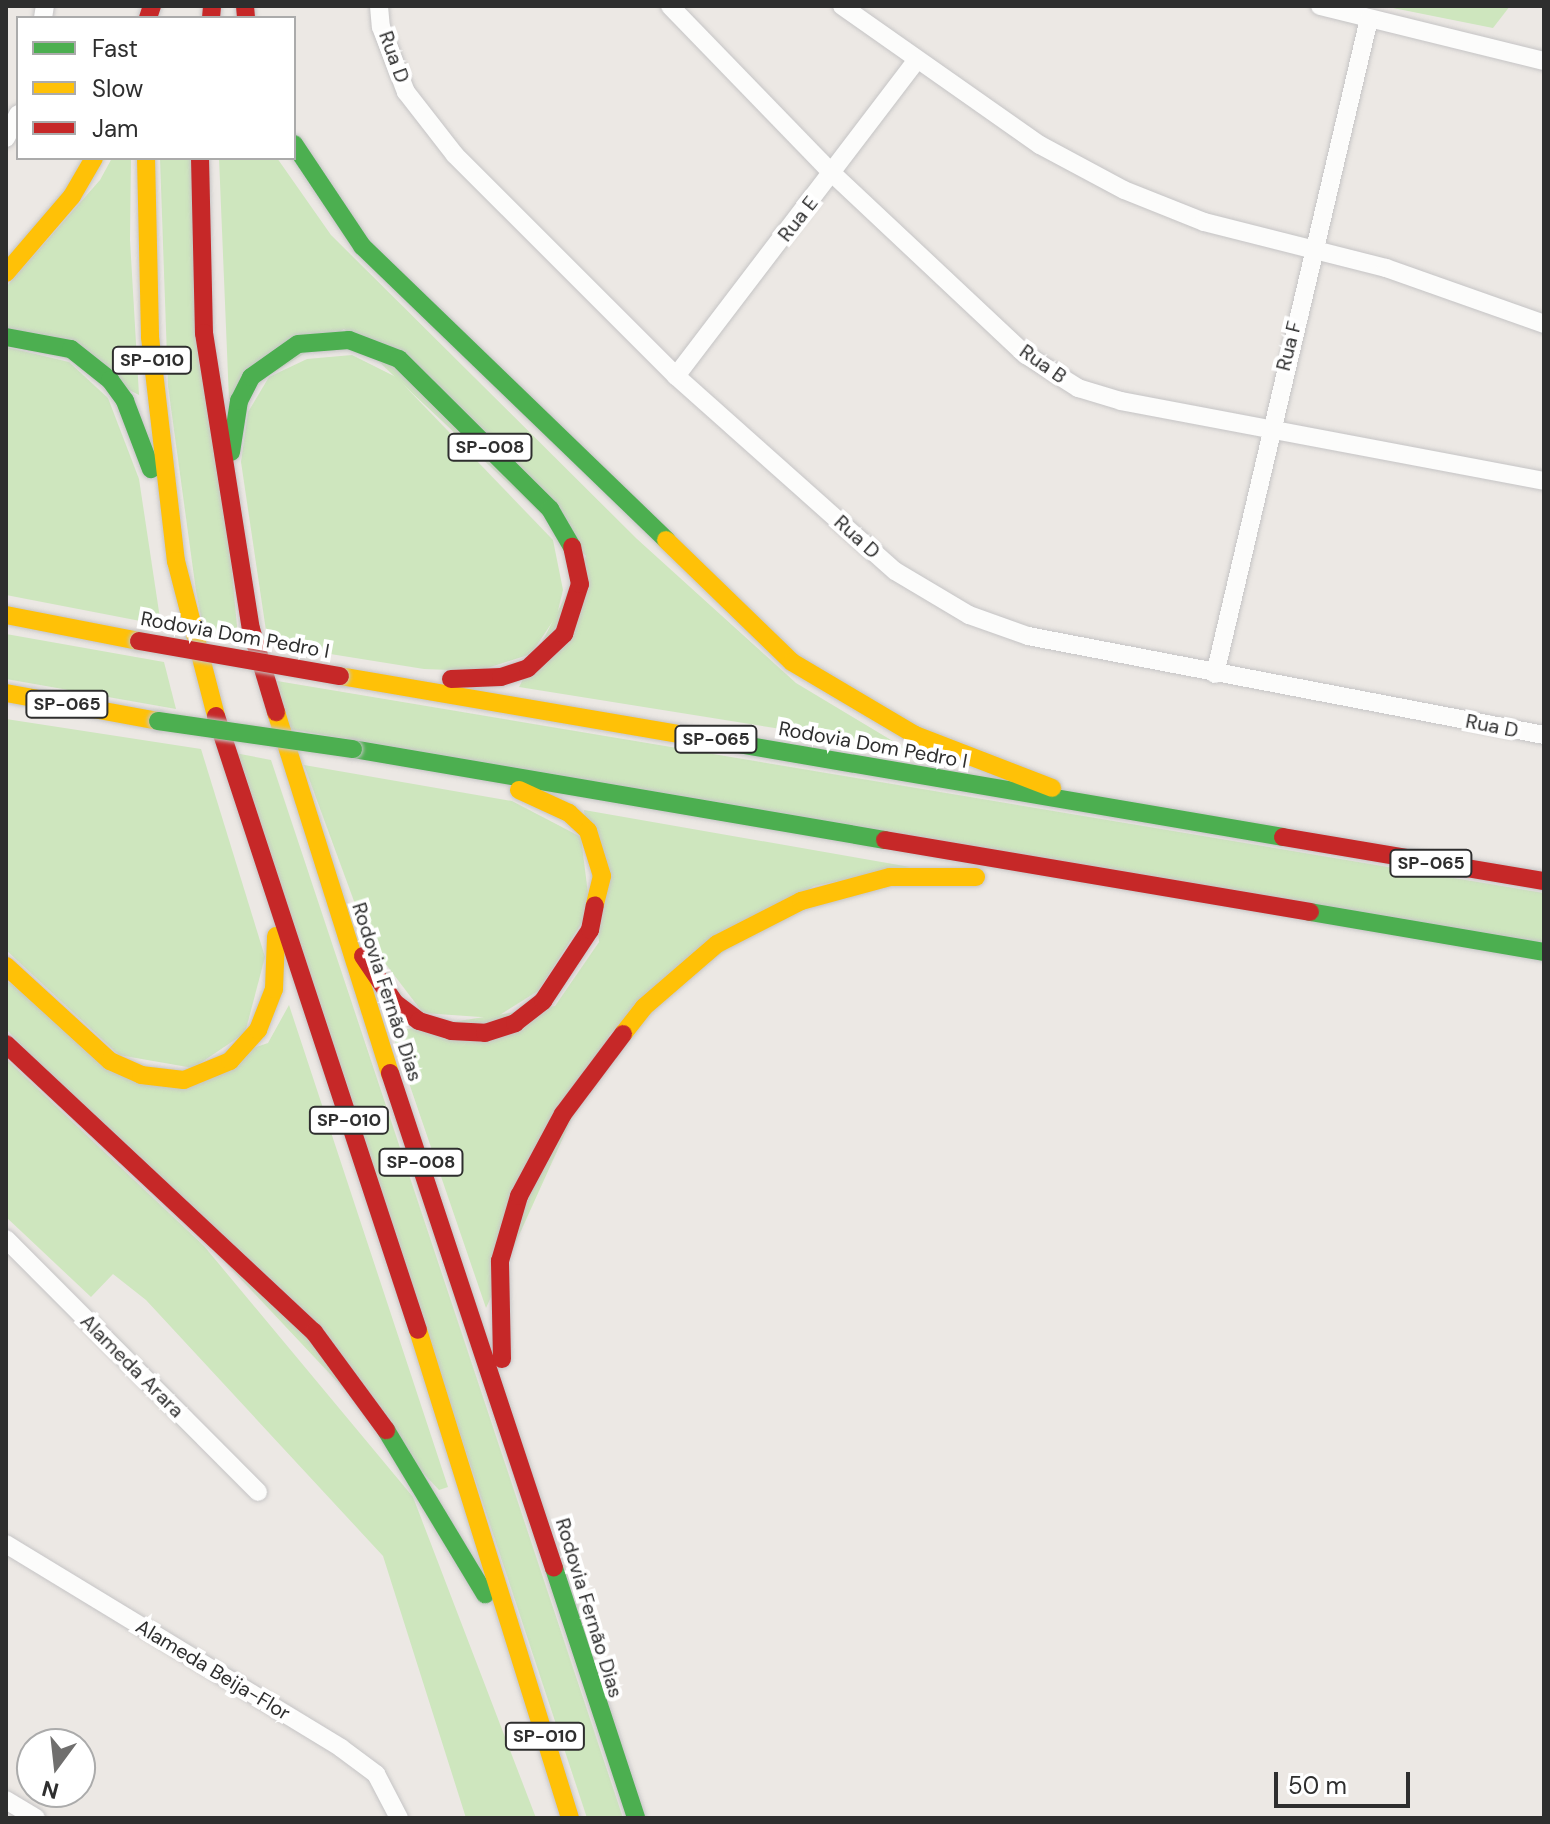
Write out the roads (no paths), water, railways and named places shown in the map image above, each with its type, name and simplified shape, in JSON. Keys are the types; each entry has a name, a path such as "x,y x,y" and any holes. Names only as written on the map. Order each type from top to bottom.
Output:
{"highway":[{"path":"296,147 362,246 792,662 915,735 1024,773 1071,804"},
{"path":"6,273 72,196 93,160"},
{"name":"SP-010","path":"146,160 150,337 176,561 230,765 276,911 360,1152 570,1818"},
{"name":"Rodovia Fernão Dias","path":"200,160 204,333 231,524 251,629 332,895 511,1427 636,1818"},
{"path":"6,337 44,340 71,349 110,380 138,430 176,561"},
{"name":"SP-008","path":"231,524 231,444 239,401 251,377 272,358 322,338 376,347 399,359 550,509 577,555 580,584 575,611 548,654 501,677 361,680"},
{"path":"6,604 91,629"},
{"name":"Rodovia Dom Pedro I","path":"6,615 1071,804 1544,881"},
{"name":"SP-065","path":"6,693 158,721 475,769 1059,872 1544,952"},
{"path":"6,710 128,714"},
{"path":"332,895 395,1003 419,1021 451,1031 485,1033 515,1023 543,1001 590,930 602,876 598,851 588,831 569,813 475,769"},
{"path":"511,1427 497,1299 500,1261 519,1196 563,1114 644,1007 705,953 758,919 845,887 934,874 996,881 1059,872"},
{"path":"6,966 110,1061 141,1075 184,1080 230,1061 258,1030 274,989 276,911"},
{"path":"6,1044 314,1332 399,1447 519,1653"}],"street":[{"name":"Rua D","path":"379,6 381,27 406,92 455,155 676,376 895,571 969,615 1028,636 1544,735"},
{"name":"Rua B","path":"670,6 833,174 1026,355 1078,388 1269,429 1544,481"},
{"path":"842,6 1040,145 1124,190 1204,222 1313,246 1544,324"},
{"path":"1320,6 1507,48 1544,61"},
{"name":"Rua F","path":"1215,674 1269,429 1369,19"},
{"name":"Rua E","path":"676,376 917,60"},
{"path":"6,138 16,118"},
{"name":"Alameda Arara","path":"6,1239 258,1492"},
{"name":"Alameda Beija-Flor","path":"6,1544 341,1748 376,1774 399,1818"},
{"path":"6,1800 36,1818"}]}
